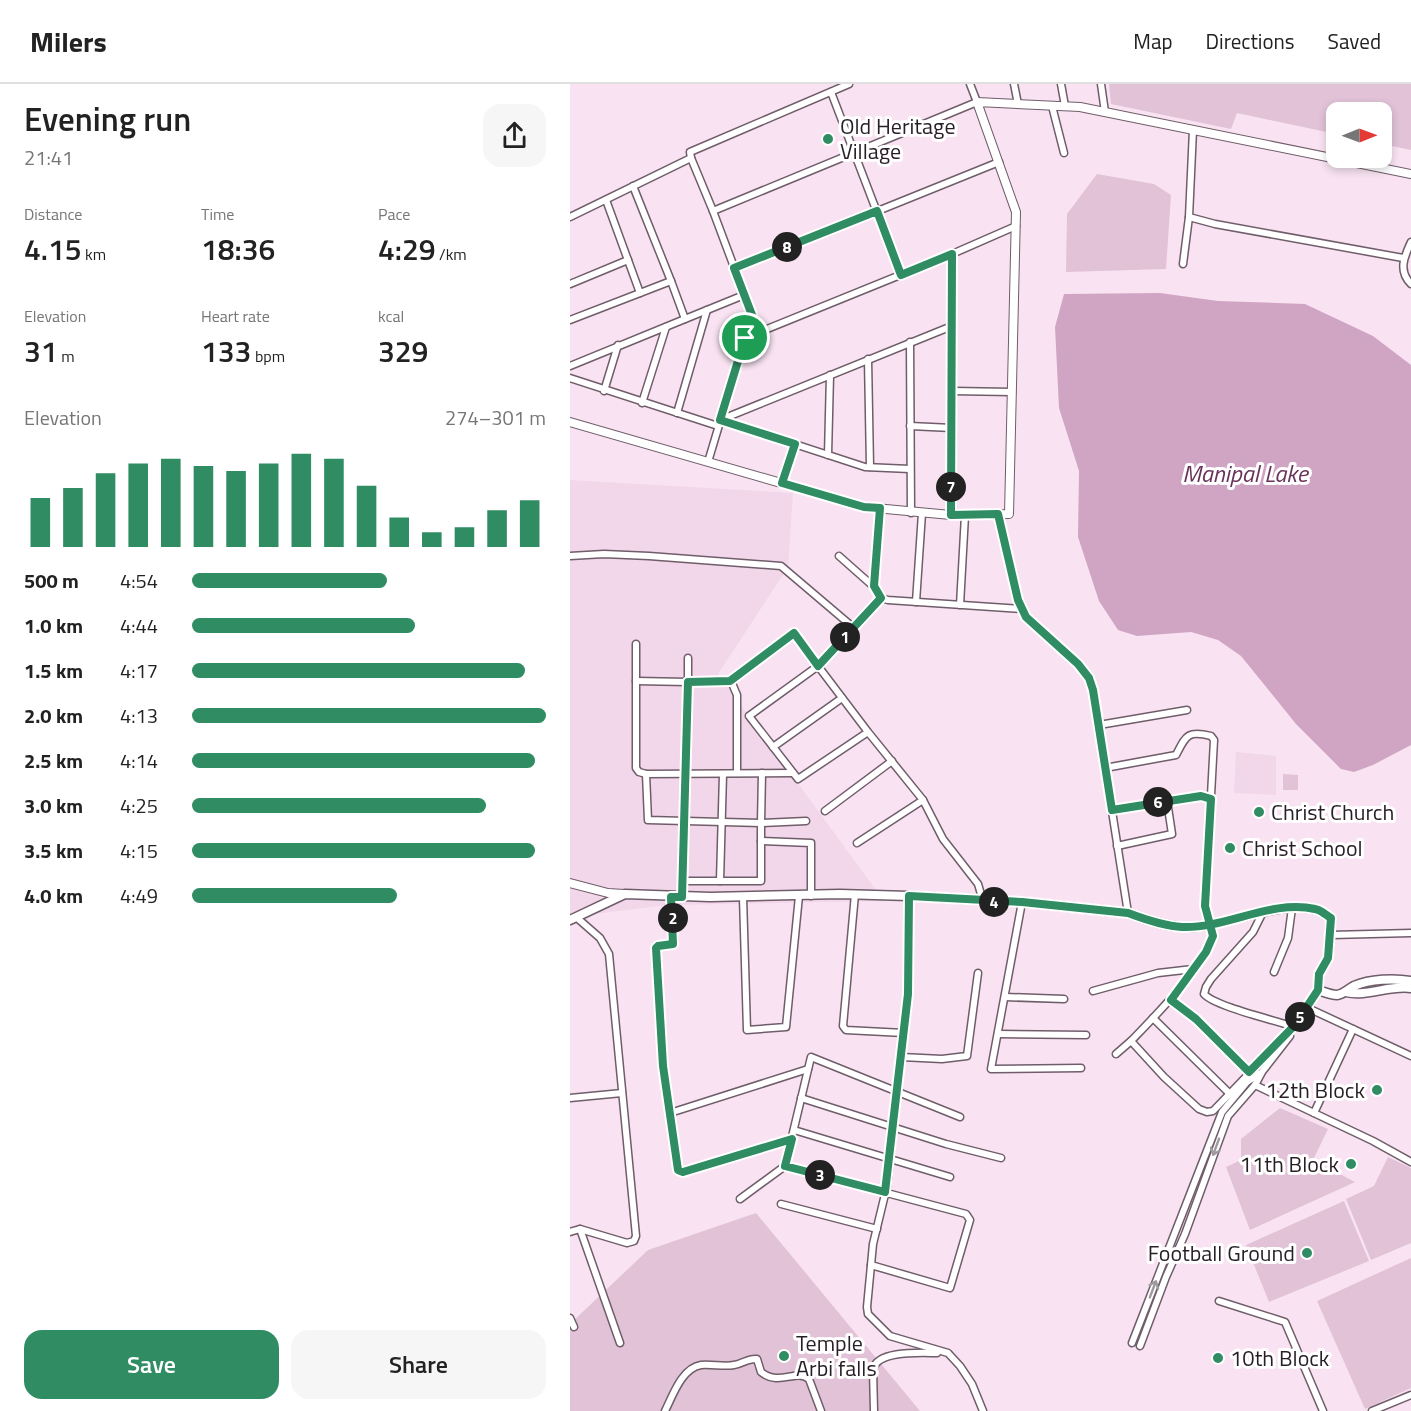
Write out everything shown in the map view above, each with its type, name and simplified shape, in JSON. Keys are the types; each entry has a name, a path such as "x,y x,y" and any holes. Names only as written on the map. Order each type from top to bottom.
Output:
{"main road":[{"path":"573,919 625,894 671,897 855,894 983,902 1022,902 1128,913 1143,919 1182,927 1292,908 1317,909 1331,918 1328,958 1319,974 1318,990 1335,995 1346,992 1354,986 1374,981 1401,979 1411,981"},
{"path":"1346,992 1355,994 1401,986 1411,988"}],"street":[{"path":"708,462 752,315 690,152 849,84"},
{"path":"570,422 864,507 951,515 1009,514 1016,212 970,84"},
{"path":"1014,84 1018,104"},
{"path":"1061,84 1065,106"},
{"path":"1101,84 1105,112"},
{"path":"831,92 901,275"},
{"path":"713,211 977,102 1065,106 1105,112 1411,174"},
{"path":"1052,106 1064,153"},
{"path":"1183,264 1189,217 1193,130"},
{"path":"570,217 691,158"},
{"path":"734,268 999,162"},
{"path":"633,186 684,319"},
{"path":"606,200 640,293"},
{"path":"1189,217 1215,224 1403,258"},
{"path":"745,338 1016,226"},
{"path":"1411,242 1403,258 1406,279 1411,284"},
{"path":"951,515 952,254"},
{"path":"570,284 628,260"},
{"path":"570,320 671,281"},
{"path":"570,366 744,295"},
{"path":"678,413 707,310"},
{"path":"719,423 868,359 952,326"},
{"path":"642,402 666,327"},
{"path":"910,342 911,513"},
{"path":"604,391 618,345"},
{"path":"868,359 870,467"},
{"path":"828,455 830,375"},
{"path":"570,378 604,391 678,413 795,444 870,467 910,469"},
{"path":"952,391 1012,392"},
{"path":"910,426 952,428"},
{"path":"782,483 795,444"},
{"path":"874,586 880,508"},
{"path":"916,602 922,513"},
{"path":"998,514 1018,600 1026,617 1078,664 1089,678 1093,690 1128,913"},
{"path":"960,605 965,515"},
{"path":"570,556 604,554 649,556 781,566 854,628"},
{"path":"839,556 874,586 881,598 1022,609"},
{"path":"868,732 798,779 749,716 818,666 881,598"},
{"path":"636,681 730,681 794,633 868,732 923,800 943,839 978,884 983,902"},
{"path":"636,644 636,768 639,772 646,774 793,773"},
{"path":"682,897 688,658"},
{"path":"730,681 737,695 737,773"},
{"path":"773,747 842,698"},
{"path":"1099,725 1187,710"},
{"path":"1105,768 1176,755 1180,743 1186,737 1200,733 1211,736 1214,740 1205,906 1213,936 1206,952 1171,1000 1116,1054"},
{"path":"825,811 892,761"},
{"path":"683,881 760,881 762,773"},
{"path":"646,774 648,820 761,823 806,821"},
{"path":"720,881 723,774"},
{"path":"1112,810 1201,796 1211,799"},
{"path":"857,843 923,800"},
{"path":"1117,846 1173,834 1167,801"},
{"path":"761,841 811,843 811,896"},
{"path":"570,883 608,893 625,894"},
{"path":"855,894 843,1026 846,1030 903,1033"},
{"path":"743,897 747,1030 786,1027 799,896"},
{"path":"909,896 909,968 901,1057 890,1158 872,1265 868,1314 890,1336 948,1353 972,1384 983,1411"},
{"path":"671,897 674,942 671,945 656,948 663,1066 678,1170 680,1172 792,1139"},
{"path":"1022,902 991,1069 1081,1068"},
{"path":"1274,972 1288,938 1292,908"},
{"path":"1263,912 1253,932 1211,979 1204,994 1208,999 1294,1026"},
{"path":"570,1232 580,1229 627,1243 634,1241 635,1238 609,954 600,938 573,919"},
{"path":"1331,935 1411,933"},
{"path":"1093,991 1158,973 1193,969"},
{"path":"901,1057 942,1059 967,1056 978,973"},
{"path":"1140,1346 1185,1234 1228,1116 1255,1085 1309,1008 1318,990"},
{"path":"1005,997 1064,999"},
{"path":"1171,1000 1196,1019 1249,1072"},
{"path":"1131,1041 1164,1077 1199,1109 1207,1112 1213,1111 1309,1008"},
{"path":"1309,1008 1411,1056"},
{"path":"1153,1018 1230,1094"},
{"path":"1314,1113 1353,1029"},
{"path":"998,1034 1086,1035"},
{"path":"740,1199 785,1166 812,1057 960,1117"},
{"path":"670,1113 808,1069"},
{"path":"1132,1343 1222,1112 1247,1082 1262,1072"},
{"path":"1255,1085 1411,1161"},
{"path":"570,1098 622,1094"},
{"path":"801,1098 946,1144 1001,1158"},
{"path":"794,1130 950,1177"},
{"path":"785,1166 966,1214 970,1220 951,1288 872,1265"},
{"path":"781,1204 877,1228"},
{"path":"580,1229 620,1343"},
{"path":"1219,1301 1285,1322 1323,1411"},
{"path":"570,1318 574,1327"},
{"path":"874,1411 874,1362 910,1352 948,1353"},
{"path":"665,1411 691,1368 702,1365 735,1365 752,1359 757,1359 761,1372 772,1378 780,1379 801,1374 809,1379 821,1411"},
{"path":"1372,1411 1411,1395"}],"shaded area":[{"path":"1109,84 1411,84 1411,150 1392,146 1392,102 1326,102 1326,132 1237,113 1231,129 1111,104"},
{"path":"1097,174 1154,184 1171,195 1166,269 1066,272 1067,214"},
{"path":"570,480 793,493 788,567 718,674 884,901 667,905 570,917"},
{"path":"1236,752 1276,756 1276,795 1234,793"},
{"path":"1283,774 1298,775 1298,790 1283,790"},
{"path":"1280,1108 1328,1129 1313,1160 1355,1182 1250,1230 1226,1167 1241,1160 1241,1139"},
{"path":"1388,1157 1411,1168 1411,1243 1371,1260 1346,1199 1374,1186"},
{"name":"Football Ground","path":"1344,1201 1369,1261 1269,1302 1246,1245"},
{"path":"756,1213 920,1411 570,1411 570,1324 648,1250"},
{"path":"1411,1258 1411,1388 1365,1409 1317,1301"}],"water":[{"name":"Manipal Lake","path":"1160,293 1218,301 1305,304 1373,336 1411,365 1411,745 1373,765 1354,772 1341,769 1296,724 1241,656 1218,640 1191,632 1137,636 1118,630 1099,601 1078,537 1079,471 1059,408 1055,327 1064,294"}],"place":[{"name":"Old Heritage Village","path":"828,139"},
{"name":"Christ Church","path":"1259,812"},
{"name":"Christ School","path":"1230,848"},
{"name":"12th Block","path":"1377,1090"},
{"name":"11th Block","path":"1351,1164"},
{"name":"Football Ground","path":"1307,1253"},
{"name":"Temple Arbi falls","path":"784,1356"},
{"name":"10th Block","path":"1218,1358"}],"route":[{"path":"745,338 720,420 795,444 782,483 864,507 880,508 874,586 881,598 818,666 794,633 730,681 688,682 682,897 671,897 673,944 656,946 663,1066 678,1170 683,1172 792,1139 785,1166 885,1192 908,994 909,896 983,902 1022,902 1128,913 1143,919 1182,927 1210,923 1281,909 1317,909 1331,918 1328,958 1319,974 1318,990 1294,1026 1249,1072 1196,1019 1171,1000 1206,952 1213,936 1210,923 1205,906 1211,799 1201,796 1112,810 1093,690 1089,678 1078,664 1026,617 1018,600 998,514 951,515 952,254 901,275 877,211 734,268 752,315 745,338"}]}
